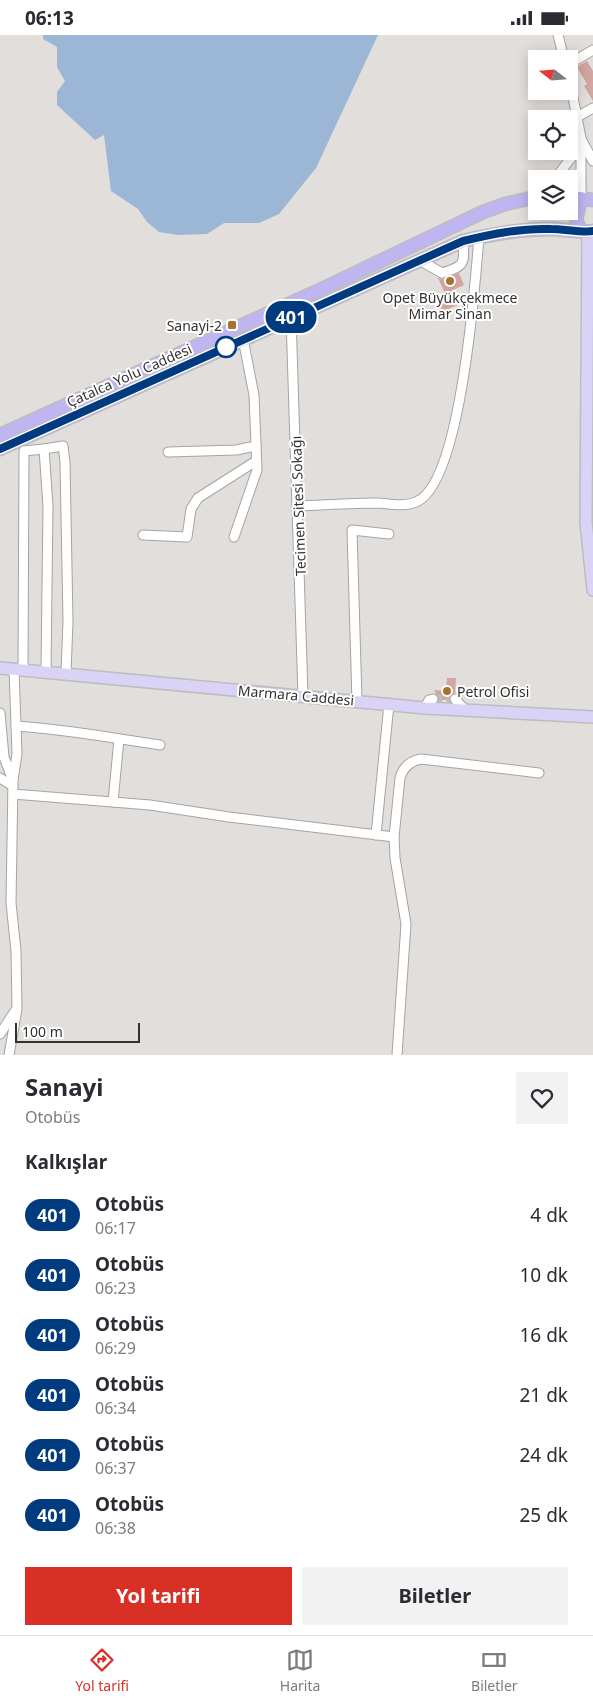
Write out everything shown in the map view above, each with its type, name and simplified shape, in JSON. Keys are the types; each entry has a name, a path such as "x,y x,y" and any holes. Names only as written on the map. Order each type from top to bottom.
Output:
{"highway":[{"path":"581,198 576,219 587,231"},
{"name":"Çatalca Yolu Caddesi","path":"0,435 322,289 483,212 528,199"},
{"name":"Çatalca Yolu Caddesi","path":"0,449 419,259 463,241 528,230 587,231"}],"main road":[{"path":"587,231 586,522 593,590"},
{"name":"Marmara Caddesi","path":"0,668 389,704 429,703 466,711 593,717"}],"street":[{"path":"558,35 562,50"},
{"path":"578,59 593,50"},
{"path":"578,116 593,108"},
{"path":"578,126 581,198"},
{"path":"580,143 593,161"},
{"path":"561,170 580,143"},
{"path":"298,506 380,503 399,505 417,502 431,490 443,464 456,419 468,343 479,237"},
{"path":"419,259 442,273 459,267 464,260 463,241"},
{"name":"Tecimen Sitesi Sokağı","path":"291,317 303,696"},
{"path":"234,537 257,470 254,395 243,339"},
{"path":"9,1055 17,1009 16,951 11,903 13,787 17,754 16,727 24,451 63,446 65,462 68,611 66,673"},
{"path":"168,452 236,450 256,446"},
{"path":"44,449 48,506 46,671"},
{"path":"143,535 187,537 191,509 198,498 256,461"},
{"path":"357,701 352,530 389,534"},
{"path":"455,699 466,711"},
{"path":"376,835 389,704"},
{"path":"0,713 4,757 13,787"},
{"path":"16,727 60,729 160,745"},
{"path":"112,802 119,739"},
{"path":"397,1055 406,924 395,858 394,837 401,774 412,761 421,759 539,773"},
{"path":"0,779 13,787 112,802 394,837"},
{"path":"0,1034 17,1009"}],"water":[{"path":"43,35 378,35 316,168 279,214 259,223 224,223 207,234 179,235 159,232 147,222 138,209 111,191 104,135 95,140 57,105 57,92 65,81 57,67 57,47 43,39"}],"building":[{"path":"587,61 593,71 593,101 584,86 587,84 578,66"},
{"path":"459,273 464,285 453,290 459,304 442,312 437,300 446,296 438,278 444,279"},
{"path":"447,678 456,678 455,693 450,695 449,700 439,700 434,690 446,691"}],"tunnel":[{"path":"433,699 455,699"}],"bus line":[{"name":"401","path":"0,449 463,241 501,233 528,230 570,229 593,231"}],"place":[{"name":"Opet Büyükçekmece Mimar Sinan","path":"450,281"},
{"name":"Sanayi-2","path":"232,325"},
{"name":"Petrol Ofisi","path":"447,691"}]}
